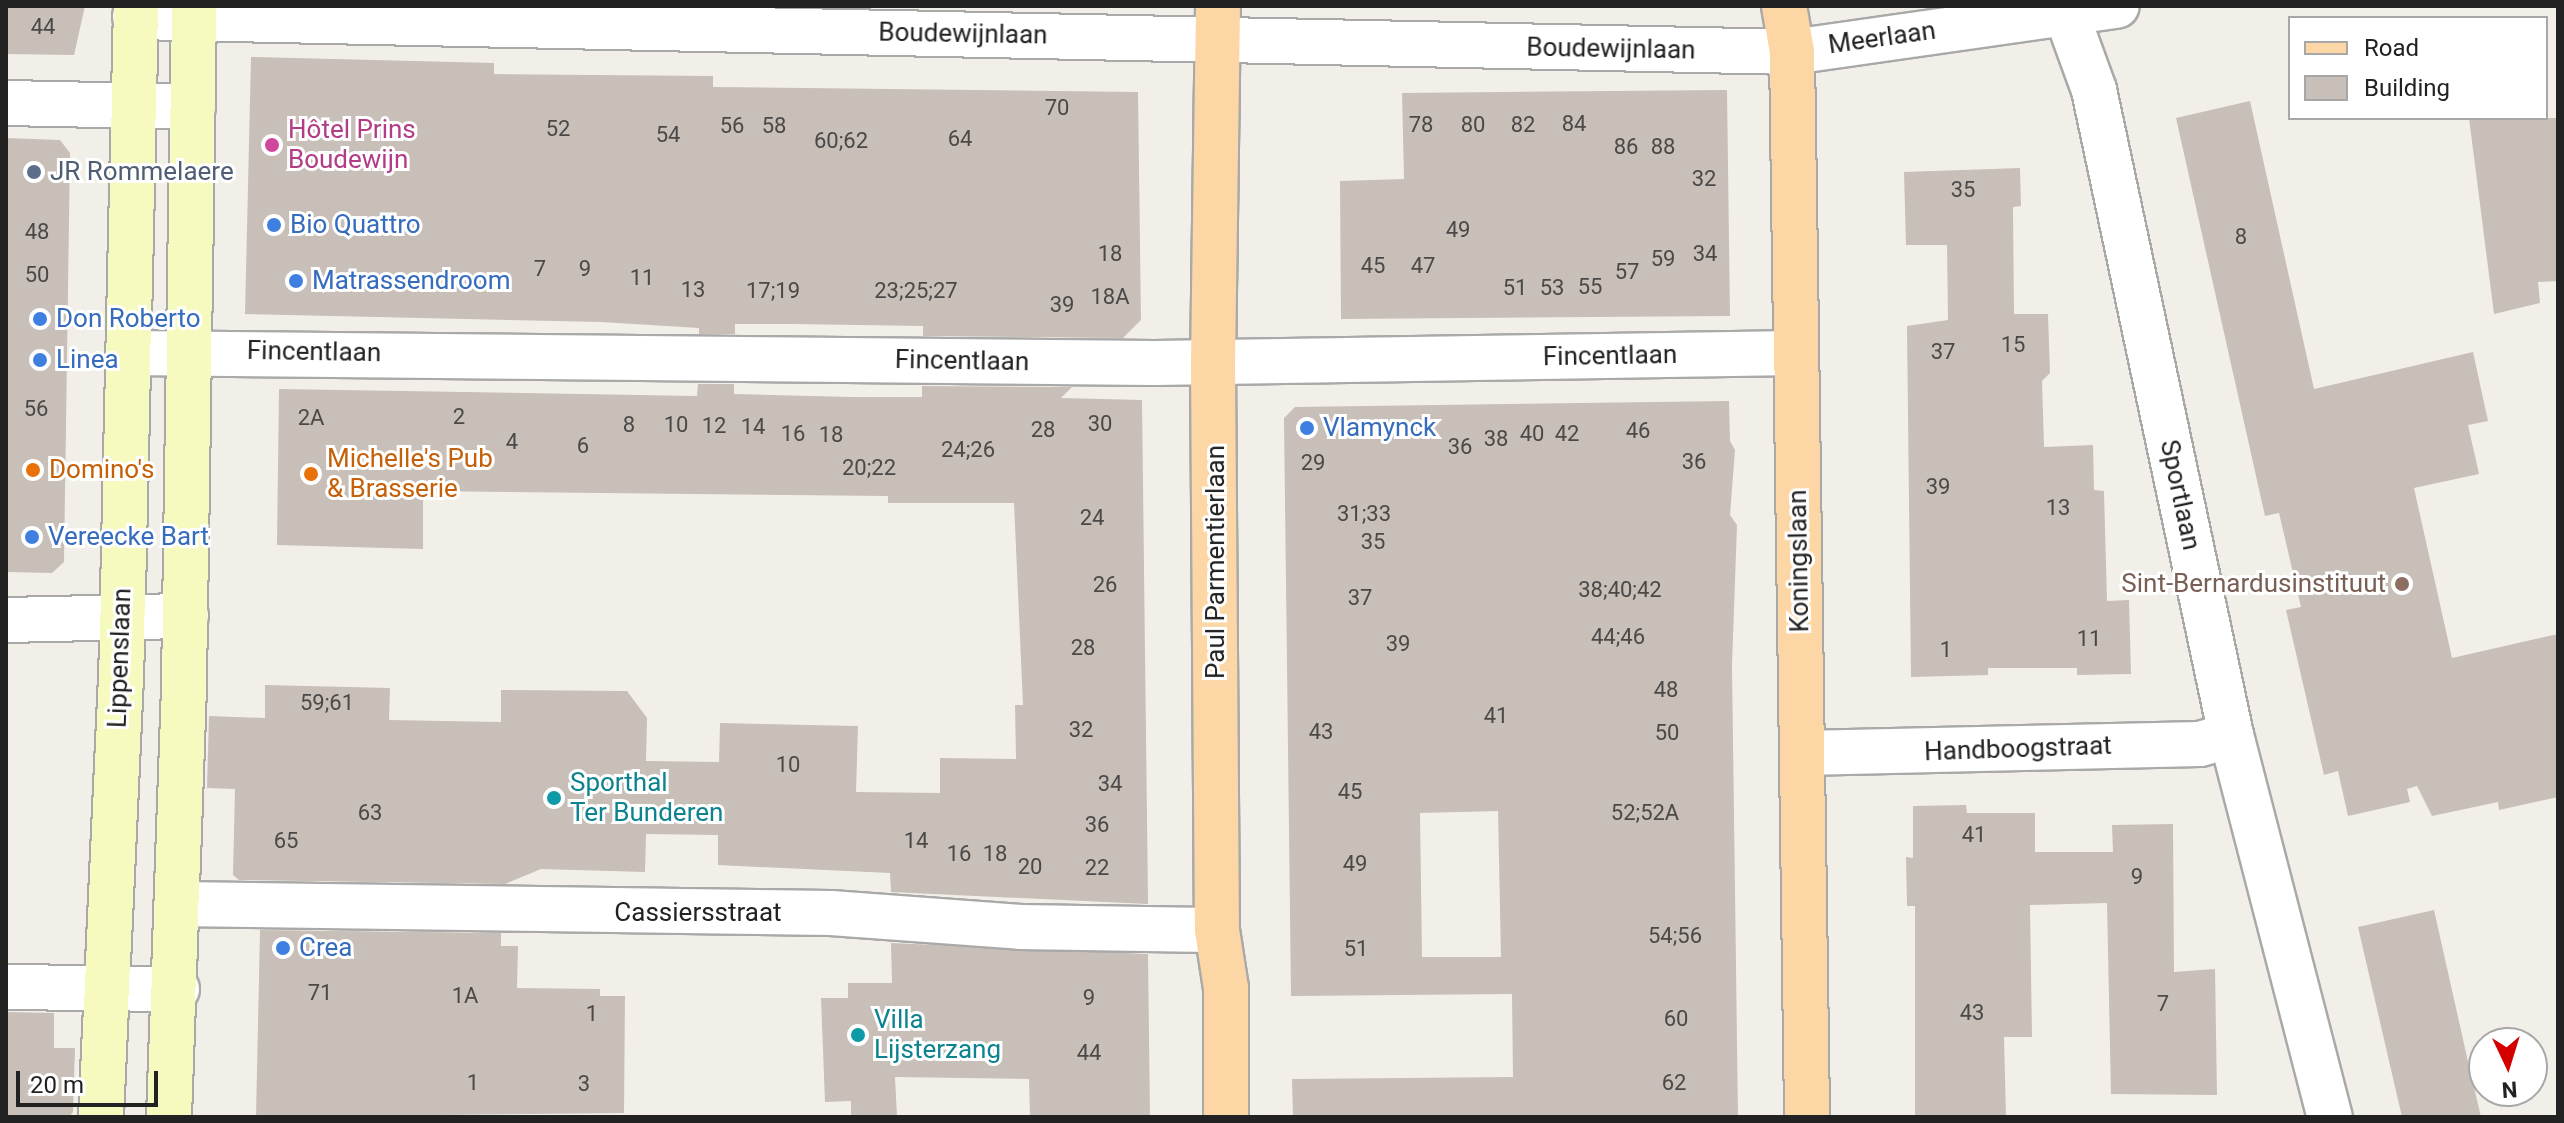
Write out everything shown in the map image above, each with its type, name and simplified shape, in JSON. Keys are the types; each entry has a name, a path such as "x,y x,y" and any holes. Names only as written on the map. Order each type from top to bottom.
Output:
{"main road":[{"name":"Koningslaan","path":"1784,6 1792,52 1807,1117"},
{"path":"169,1117 177,989 186,616 194,11"},
{"name":"Lippenslaan","path":"101,1117 103,988 121,619 135,12"},
{"name":"Paul Parmentierlaan","path":"1218,24 1213,363 1217,930 1226,988 1226,1117"}],"street":[{"name":"Meerlaan","path":"1792,52 1955,15 2066,13 2117,6"},
{"name":"Boudewijnlaan","path":"135,12 1218,24 1792,52"},
{"name":"Sportlaan","path":"2066,13 2094,90 2231,735 2330,1117"},
{"path":"6,103 193,107"},
{"name":"Fincentlaan","path":"128,353 191,350 1213,363 1796,353"},
{"path":"6,620 186,616"},
{"name":"Handboogstraat","path":"1803,753 2200,744 2231,735"},
{"name":"Cassiersstraat","path":"178,904 831,913 1020,927 1217,930"},
{"path":"6,987 177,989"}],"building":[{"path":"6,6 85,6 74,55 6,54"},
{"path":"251,57 494,63 494,74 713,76 713,87 1138,92 1141,320 1123,338 923,336 923,326 793,324 735,324 735,334 699,334 699,328 601,322 245,314"},
{"path":"1727,90 1730,316 1341,319 1340,181 1404,179 1402,93"},
{"path":"2250,101 2314,389 2473,352 2488,421 2468,425 2479,474 2414,488 2452,658 2558,634 2558,797 2499,810 2498,802 2432,816 2417,786 2407,789 2410,802 2348,816 2338,771 2324,775 2286,610 2301,607 2279,513 2265,516 2176,118"},
{"path":"2558,118 2558,281 2538,282 2540,303 2494,314 2469,120"},
{"path":"6,138 60,140 70,153 64,562 52,573 6,572"},
{"path":"2020,168 2021,206 2013,207 2014,314 2048,314 2050,373 2042,381 2044,447 2093,445 2094,490 2104,491 2107,601 2129,600 2131,674 2077,675 2077,668 1988,668 1988,675 1911,677 1907,326 1948,320 1947,245 1906,245 1904,172"},
{"path":"698,384 734,384 734,394 850,397 922,397 922,386 1072,387 1061,398 1142,400 1148,904 891,892 890,873 718,865 718,835 646,834 645,872 541,869 505,884 239,880 233,875 235,789 207,788 209,716 265,718 265,685 390,688 389,720 501,722 501,690 627,691 647,718 646,761 719,762 720,723 858,726 856,792 940,793 940,758 1016,759 1015,705 1023,705 1014,503 888,503 888,496 423,491 423,549 277,545 279,389 697,396"},
{"path":"1729,401 1730,441 1735,450 1730,515 1737,525 1732,665 1738,1117 1293,1117 1292,1079 1513,1077 1512,994 1291,996 1284,418 1295,407","holes":["1498,811 1501,957 1422,957 1420,813"]},
{"path":"1966,805 1967,813 2035,813 2035,852 2113,852 2112,825 2173,824 2174,972 2215,969 2217,1095 2111,1094 2107,903 2030,905 2032,1037 2004,1037 2006,1117 1915,1117 1915,906 1907,906 1906,857 1913,858 1913,806"},
{"path":"2434,910 2468,1060 2468,1107 2479,1107 2481,1117 2402,1117 2358,927"},
{"path":"260,930 501,933 501,946 518,946 517,988 600,989 600,996 625,996 624,1113 256,1117"},
{"path":"891,943 1148,954 1150,1117 1030,1117 1029,1079 895,1077 897,1117 851,1117 851,1101 825,1102 821,998 848,998 848,983 892,983"},
{"path":"6,1012 54,1013 54,1048 75,1048 73,1112 69,1117 6,1117"}],"place":[{"name":"Hôtel Prins Boudewijn","path":"272,145"},
{"name":"JR Rommelaere","path":"34,172"},
{"name":"Bio Quattro","path":"274,225"},
{"name":"Matrassendroom","path":"296,281"},
{"name":"Don Roberto","path":"40,319"},
{"name":"Linea","path":"40,360"},
{"name":"Vlamynck","path":"1307,428"},
{"name":"Domino's","path":"33,470"},
{"name":"Michelle's Pub & Brasserie","path":"311,474"},
{"name":"Vereecke Bart","path":"32,537"},
{"name":"Sint-Bernardusinstituut","path":"2402,584"},
{"name":"Sporthal Ter Bunderen","path":"554,798"},
{"name":"Crea","path":"283,948"},
{"name":"Villa Lijsterzang","path":"858,1035"}]}
